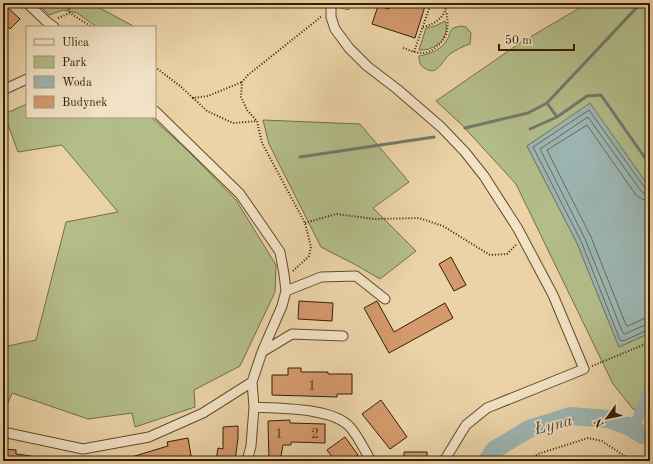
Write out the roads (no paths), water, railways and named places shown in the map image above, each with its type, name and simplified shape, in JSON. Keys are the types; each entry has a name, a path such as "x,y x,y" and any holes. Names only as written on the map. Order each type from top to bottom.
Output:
{"street":[{"path":"27,3 51,25"},
{"path":"331,3 331,17 336,29 349,48 367,66 397,89 441,127 465,152 484,176 518,229 553,295 584,369 487,408 466,426 444,460"},
{"path":"3,90 26,79"},
{"path":"156,112 240,194 280,252 286,291 282,306 262,352 252,382 254,407 251,446 248,461"},
{"path":"286,291 321,277 356,276 385,299"},
{"path":"262,352 292,334 344,336"},
{"path":"3,432 83,449 149,437 203,413 252,382"},
{"path":"254,407 299,410 332,415 349,426 371,461"}],"lane":[{"path":"334,3 347,7"}],"water":[{"path":"590,103 650,188 650,333 619,347 577,243 527,146"}],"waterway":[{"path":"465,128 528,113 547,103 641,3"},
{"path":"530,129 557,117 587,96 601,95 650,165"},
{"path":"547,103 557,117"},
{"path":"300,157 434,137"},
{"path":"630,427 638,419 650,384"},
{"name":"Łyna","path":"487,461 494,450 529,429 570,416 609,419 650,437"}]}
